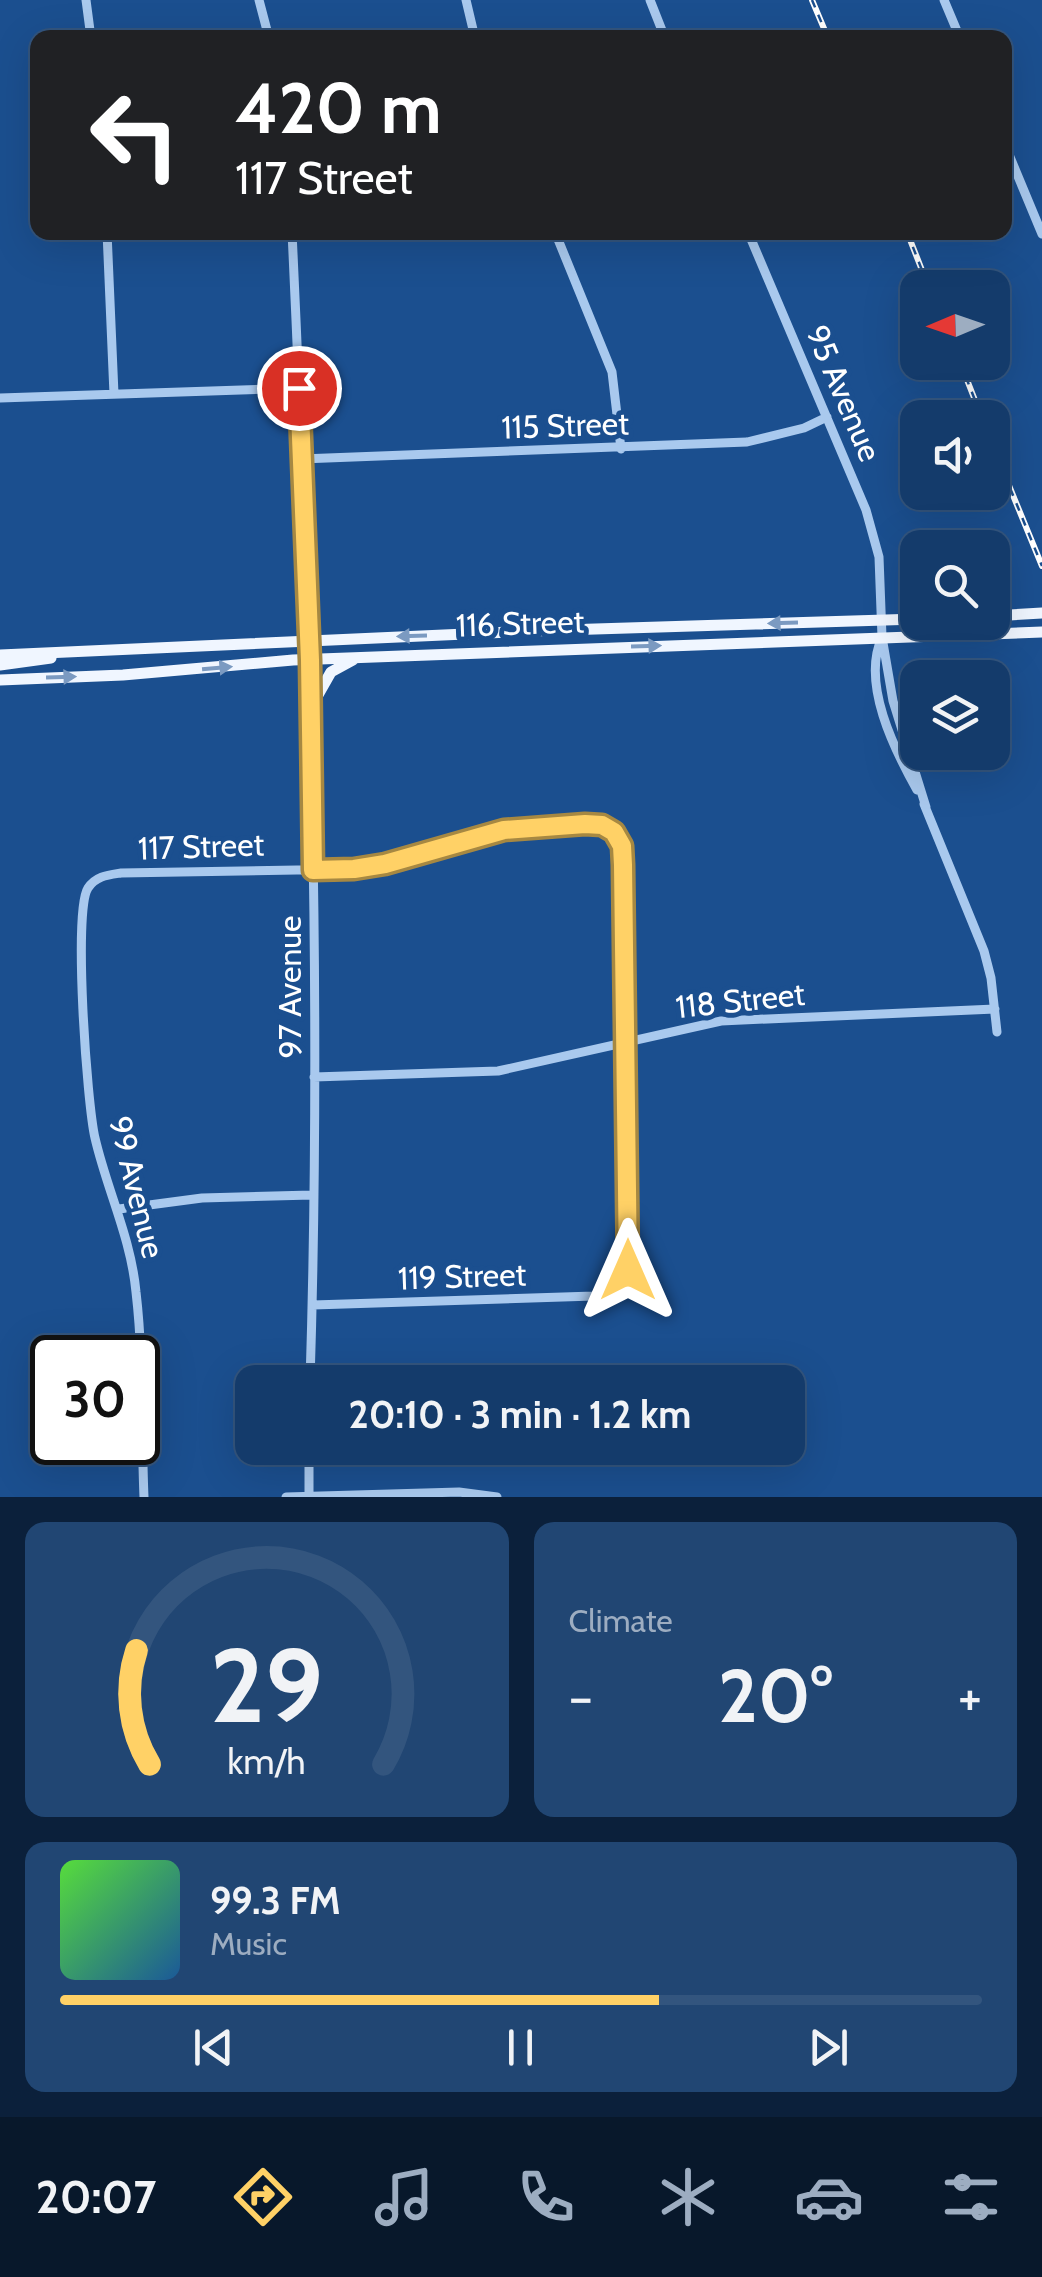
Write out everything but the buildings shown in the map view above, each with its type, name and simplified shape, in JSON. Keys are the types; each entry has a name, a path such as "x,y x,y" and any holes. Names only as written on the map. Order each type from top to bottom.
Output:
{"main road":[{"path":"1010,615 1042,614"},
{"name":"116 Street","path":"0,655 900,619"},
{"name":"116 Street","path":"0,680 310,660 1042,632"},
{"path":"0,666 40,662 69,652"},
{"path":"310,709 331,672 356,658"}],"street":[{"path":"86,0 90,30"},
{"path":"259,0 267,30"},
{"path":"466,0 473,30"},
{"path":"650,0 662,30"},
{"path":"944,0 957,30"},
{"path":"1012,162 1042,234"},
{"path":"108,240 114,394"},
{"name":"97 Avenue","path":"292,240 310,660 316,970 311,1365"},
{"path":"558,240 612,372 621,448"},
{"name":"95 Avenue","path":"751,240 866,510 879,557 882,637 893,701 926,807 984,951 997,1032"},
{"path":"0,398 299,388"},
{"name":"115 Street","path":"302,459 747,442 804,428 828,417"},
{"name":"117 Street","path":"87,890 97,879 121,873 354,869 504,830 602,825 614,832 622,846 627,1041"},
{"name":"99 Avenue","path":"87,890 82,924 88,1084 95,1138 119,1209 136,1288 144,1497"},
{"name":"118 Street","path":"314,1077 498,1071 721,1021 995,1009"},
{"name":"119 Street","path":"313,1305 594,1296 614,1292 628,1270 627,1041"},
{"path":"119,1209 202,1198 312,1194"},
{"path":"309,1465 309,1496"},
{"path":"286,1497 459,1492 497,1497"}],"railway":[{"path":"812,0 825,30"},
{"path":"910,240 922,270"},
{"path":"967,380 975,400"},
{"path":"1010,488 1042,566"}],"route":[{"path":"299,388 314,790 313,870 385,864 504,830 585,824 602,825 614,832 622,846 623,865 628,1270"}]}
